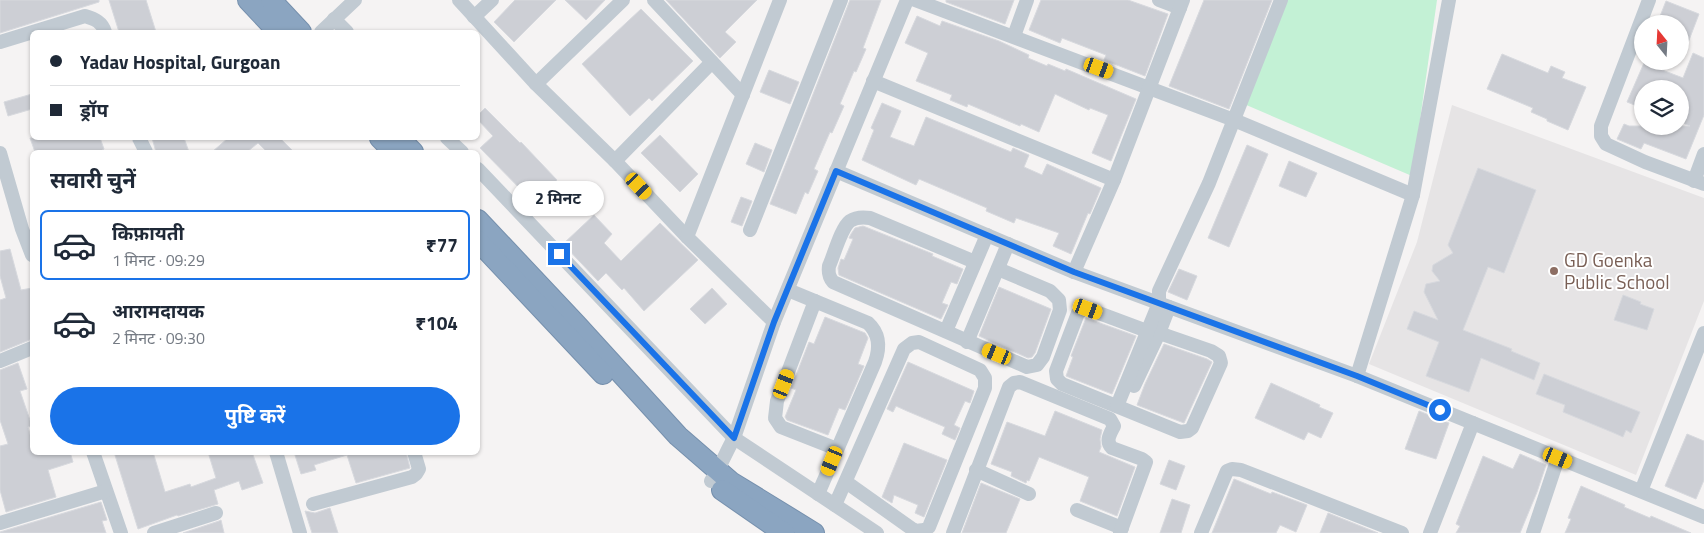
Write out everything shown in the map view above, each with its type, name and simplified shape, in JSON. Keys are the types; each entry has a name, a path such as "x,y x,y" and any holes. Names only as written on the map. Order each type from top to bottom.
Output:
{"highway":[{"path":"248,0 276,30"},
{"path":"271,0 299,30"},
{"path":"382,140 392,150"},
{"path":"401,140 411,150"},
{"path":"480,222 666,444 714,476 749,510 784,533"},
{"path":"480,242 582,342"},
{"path":"714,476 731,482 814,533"}],"street":[{"path":"323,30 355,0"},
{"path":"459,0 536,84 774,322"},
{"path":"474,17 492,0"},
{"path":"536,84 623,0"},
{"path":"654,0 743,95"},
{"path":"687,237 780,0"},
{"path":"750,230 842,0"},
{"path":"714,476 734,438 774,322 907,0"},
{"path":"915,0 1150,87 1413,195"},
{"path":"1014,36 1027,0"},
{"path":"1074,272 1114,180 1181,4 1159,0"},
{"path":"1120,407 1164,305 1160,291 1209,183 1281,0"},
{"path":"1357,376 1413,195 1449,0"},
{"path":"1649,0 1601,126 1601,136 1606,144 1645,162 1699,182 1704,154"},
{"path":"39,30 85,16 96,19 104,30"},
{"path":"334,19 345,30"},
{"path":"0,42 30,33"},
{"path":"615,161 712,62"},
{"path":"874,81 1114,180"},
{"path":"449,140 460,150"},
{"path":"0,153 30,250"},
{"path":"480,171 734,438 877,533"},
{"path":"836,171 1074,272 1357,376 1704,517"},
{"path":"976,262 864,217 851,221 846,226 828,271 829,277 833,282 1028,367 1037,365 1043,357 1060,310 1059,300 1050,291 998,269"},
{"path":"946,331 987,235"},
{"path":"967,342 1008,244"},
{"path":"788,290 868,323 877,333 878,354 876,362 818,494"},
{"path":"815,301 777,401 775,418 781,427 837,449"},
{"path":"1083,309 1088,309 1153,332 1211,351 1219,356 1220,363 1192,428 1188,431 1180,432 1062,384 1057,380 1056,371 1078,313 1083,309"},
{"path":"1641,491 1704,333"},
{"path":"835,505 907,345 919,342 976,367 984,374 985,388 929,527 924,530 915,531 846,482"},
{"path":"0,361 30,349"},
{"path":"953,533 1009,387 1014,383 1020,382 1110,419 1114,426 1108,441 1109,445 1146,462 1121,531 1077,510"},
{"path":"1430,533 1473,423"},
{"path":"94,455 121,533"},
{"path":"277,455 300,533"},
{"path":"313,504 412,477 419,469 415,455"},
{"path":"1533,533 1558,458"},
{"path":"1201,533 1227,471 1232,469 1241,470 1402,533"},
{"path":"976,470 1029,494"},
{"path":"0,523 106,491"},
{"path":"154,533 216,513"}],"shaded area":[{"name":"GD Goenka Public School","path":"1452,105 1704,198 1704,301 1636,475 1369,364 1417,242"}],"green space":[{"path":"1286,0 1437,0 1412,176 1244,104"}],"building":[{"path":"0,0 99,0 99,2 0,33"},
{"path":"109,0 146,0 155,30 118,30"},
{"path":"515,0 556,0 514,42 494,22"},
{"path":"565,0 605,0 586,20"},
{"path":"666,0 757,0 725,32 736,42 720,58"},
{"path":"850,0 881,0 863,48 866,49 840,104 844,106 814,169 818,171 808,194 805,192 796,214 770,204"},
{"path":"946,0 1014,0 1005,24 946,2"},
{"path":"1041,0 1128,0 1168,14 1145,76 1104,60 1106,55 1062,38 1060,43 1029,30"},
{"path":"1204,0 1272,0 1229,109 1169,86"},
{"path":"1666,1 1699,14 1689,40 1689,15 1661,15"},
{"path":"641,9 693,61 652,101 649,98 630,116 582,64"},
{"path":"917,16 940,26 942,21 999,41 1029,55 1028,58 1047,66 1048,64 1065,71 1066,69 1136,99 1111,161 1092,153 1108,115 1090,108 1089,110 1055,94 1039,132 968,104 967,107 950,100 952,95 916,81 928,53 905,43"},
{"path":"1693,53 1704,58 1704,115 1686,159 1644,143 1641,149 1617,139 1624,124 1634,126 1634,135 1689,135 1689,80 1637,80 1641,70 1662,70 1683,78 1686,70 1689,70 1689,63"},
{"path":"1502,54 1548,73 1551,66 1565,72 1562,78 1586,87 1568,130 1531,112 1533,108 1487,89"},
{"path":"769,70 799,82 790,104 760,92"},
{"path":"1634,86 1634,105 1627,102"},
{"path":"30,95 30,110 8,116 4,102"},
{"path":"882,103 901,111 890,137 914,146 926,117 1011,152 1013,148 1029,155 1024,167 1042,175 1047,164 1101,188 1071,254 1053,246 1059,233 1016,218 1014,223 986,211 987,208 919,179 916,185 862,160 874,130 871,128"},
{"path":"485,108 557,180 534,203 480,148 493,136 480,122 480,113"},
{"path":"660,135 698,174 680,192 641,153"},
{"path":"31,140 101,140 104,149 102,150 34,150"},
{"path":"153,140 185,140 188,150 155,150"},
{"path":"226,140 282,140 292,150 265,150 258,143 249,150 214,150"},
{"path":"755,143 772,150 764,172 746,164"},
{"path":"1247,145 1268,154 1229,247 1208,238"},
{"path":"1289,161 1317,173 1306,197 1279,186"},
{"path":"1478,168 1536,190 1504,273 1488,267 1463,330 1512,349 1511,351 1540,363 1534,380 1481,358 1469,392 1426,376 1439,342 1407,329 1414,311 1438,320 1424,292 1426,284 1440,281 1432,271 1433,265 1453,253 1448,245"},
{"path":"741,197 752,201 742,226 731,222"},
{"path":"594,215 612,234 604,243 621,261 660,223 698,260 644,311 624,288 622,290 606,273 598,281 563,244"},
{"path":"863,226 933,254 932,256 963,269 957,284 951,282 942,303 948,305 941,319 839,275 838,268 841,259 844,260 853,239 849,238 855,228"},
{"path":"10,249 21,290 30,288 30,340 0,352 0,300 6,298 0,276 0,251"},
{"path":"1179,269 1197,276 1187,300 1168,292"},
{"path":"999,287 1051,309 1032,357 1028,358 979,336"},
{"path":"712,288 727,304 705,324 690,309"},
{"path":"1623,295 1654,309 1647,330 1614,320"},
{"path":"825,317 865,333 868,338 858,364 864,366 845,410 839,408 828,435 787,420 785,417 796,390 791,388 809,342 814,344"},
{"path":"1086,318 1136,336 1112,394 1066,376 1073,357 1071,356"},
{"path":"1164,344 1212,362 1184,423 1137,405"},
{"path":"908,362 974,391 970,403 965,401 954,425 960,428 955,440 942,434 945,427 896,406 893,412 887,409"},
{"path":"18,363 27,389 20,391 30,420 30,426 28,427 30,455 71,455 73,462 48,470 56,497 6,512 0,490 0,446 8,444 0,420 0,370"},
{"path":"1544,374 1640,412 1631,433 1626,430 1623,437 1563,412 1565,405 1536,394"},
{"path":"1271,383 1320,405 1319,407 1333,413 1321,438 1308,432 1304,440 1255,418"},
{"path":"1055,411 1102,430 1099,452 1135,467 1117,516 1080,501 1089,477 1039,457 1029,481 1027,480 1026,483 1011,476 1012,472 991,464 1007,422 1045,436"},
{"path":"1419,411 1449,423 1436,459 1405,449"},
{"path":"1687,434 1704,441 1704,480 1696,499 1665,486"},
{"path":"904,443 947,460 924,517 915,513 918,505 894,495 892,503 882,497"},
{"path":"1520,454 1546,465 1520,533 1456,533 1460,526 1456,524 1483,456 1513,469"},
{"path":"115,455 154,455 165,492 190,484 191,487 216,478 209,455 253,455 263,483 242,490 239,481 214,490 218,504 177,515 138,529"},
{"path":"295,455 347,455 314,465 316,470 301,474"},
{"path":"347,455 407,455 410,468 356,483"},
{"path":"1169,460 1185,466 1176,490 1160,484"},
{"path":"1234,479 1271,494 1272,492 1307,505 1296,532 1280,525 1276,533 1212,533"},
{"path":"981,483 1020,499 1006,533 962,533"},
{"path":"1581,486 1625,505 1624,507 1691,533 1565,533 1571,519 1568,518"},
{"path":"1172,499 1190,505 1181,533 1160,533"},
{"path":"101,502 107,520 102,521 106,533 0,533 0,532"},
{"path":"330,508 338,533 312,533 305,511 315,513"},
{"path":"1328,513 1378,533 1320,533"},
{"path":"221,520 224,533 183,533 219,521"}],"place":[{"name":"GD Goenka Public School","path":"1554,271"}],"route":[{"path":"559,254 734,438 774,322 836,171 1074,272 1357,376 1440,410"}]}
